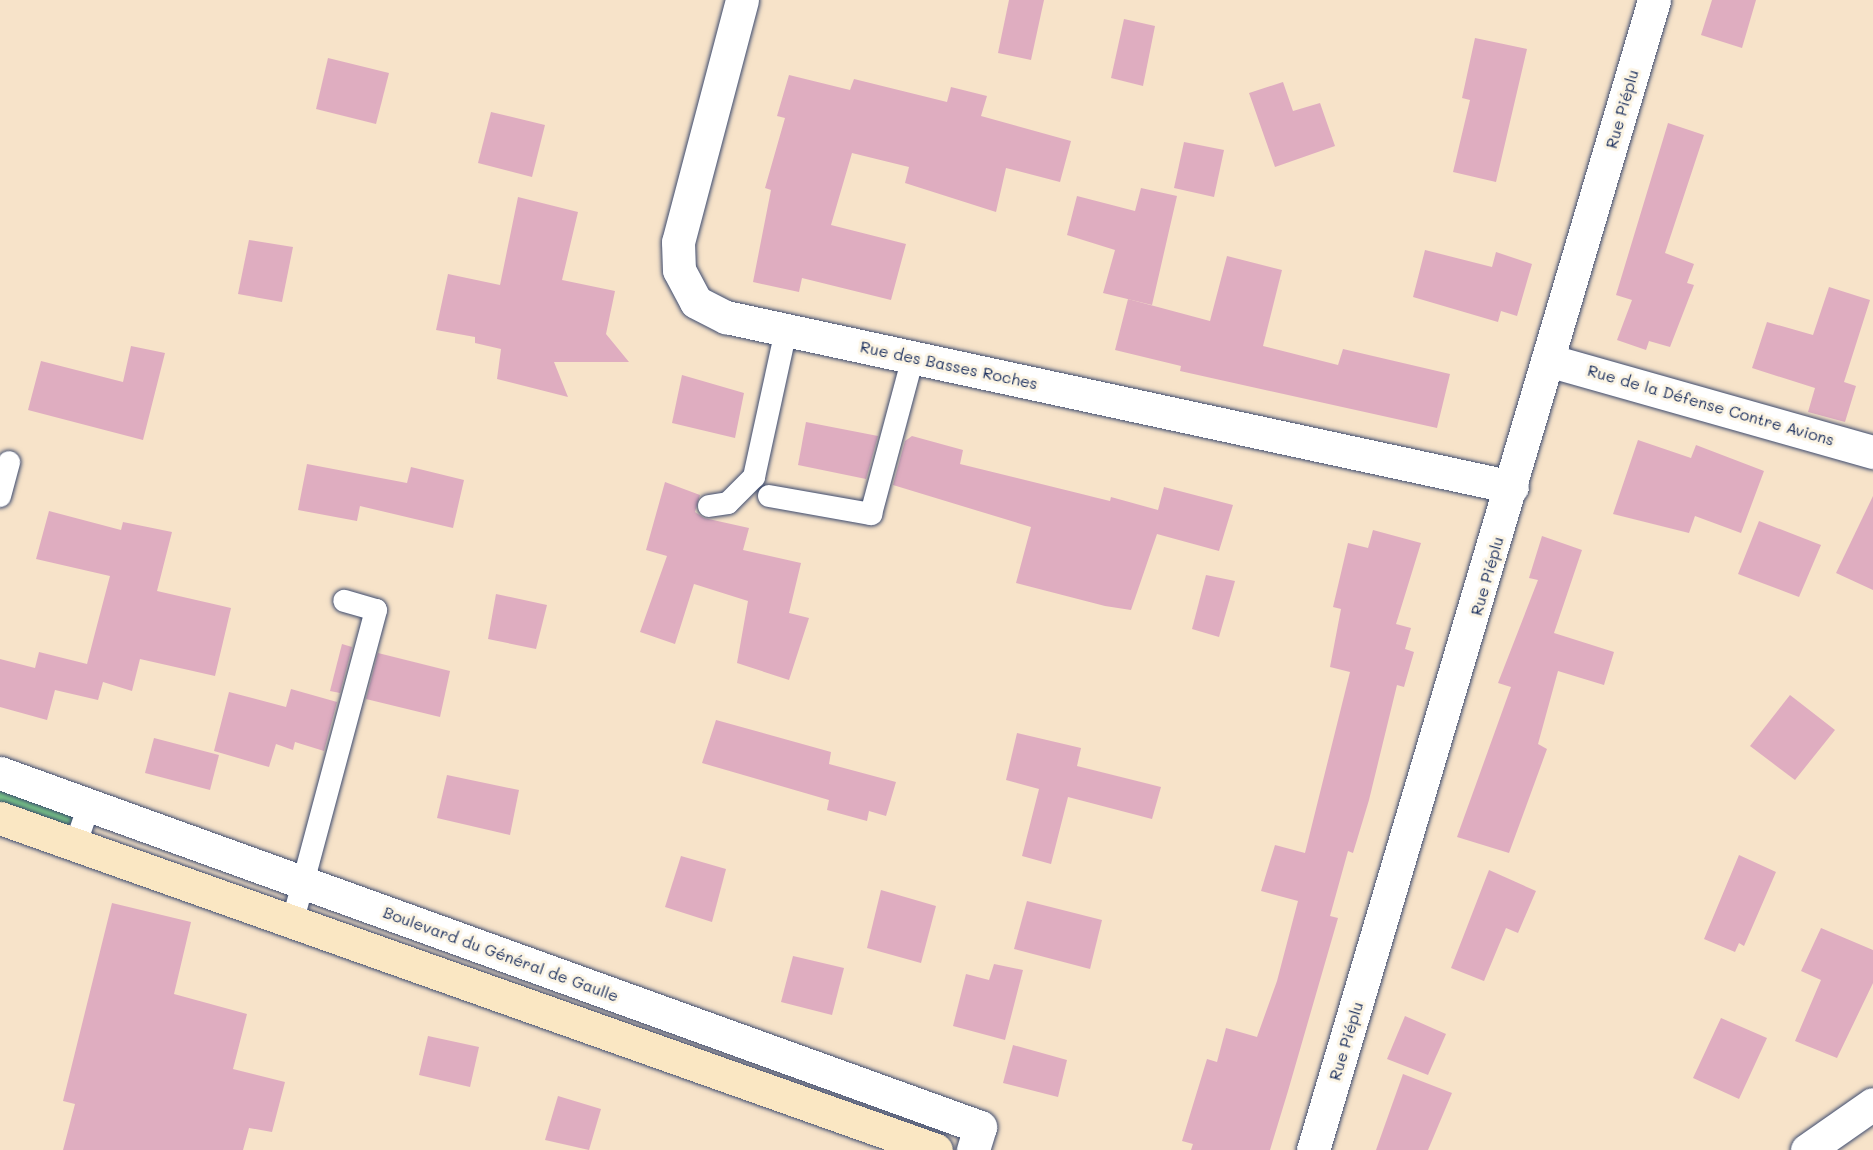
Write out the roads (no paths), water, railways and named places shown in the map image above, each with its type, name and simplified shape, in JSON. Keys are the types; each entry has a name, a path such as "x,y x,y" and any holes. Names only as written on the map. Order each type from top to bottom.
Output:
{"street":[{"name":"Rue des Basses Roches","path":"742,0 678,242 679,270 696,302 726,317 1512,487"},
{"name":"Rue Piéplu","path":"1313,1150 1512,487 1654,0"},
{"name":"Rue de la Défense Contre Avions","path":"1548,360 1873,452"},
{"name":"Boulevard du Général de Gaulle","path":"0,773 980,1127 973,1150"},
{"path":"0,818 293,920 936,1150"},
{"path":"1807,1150 1873,1104"}],"lane":[{"path":"709,506 728,503 754,477 786,330"},
{"path":"769,496 872,514 913,357"},
{"path":"0,496 9,462"},
{"path":"293,920 376,610 344,601"},
{"path":"75,846 89,805"},
{"path":"614,1036 627,999"}]}
